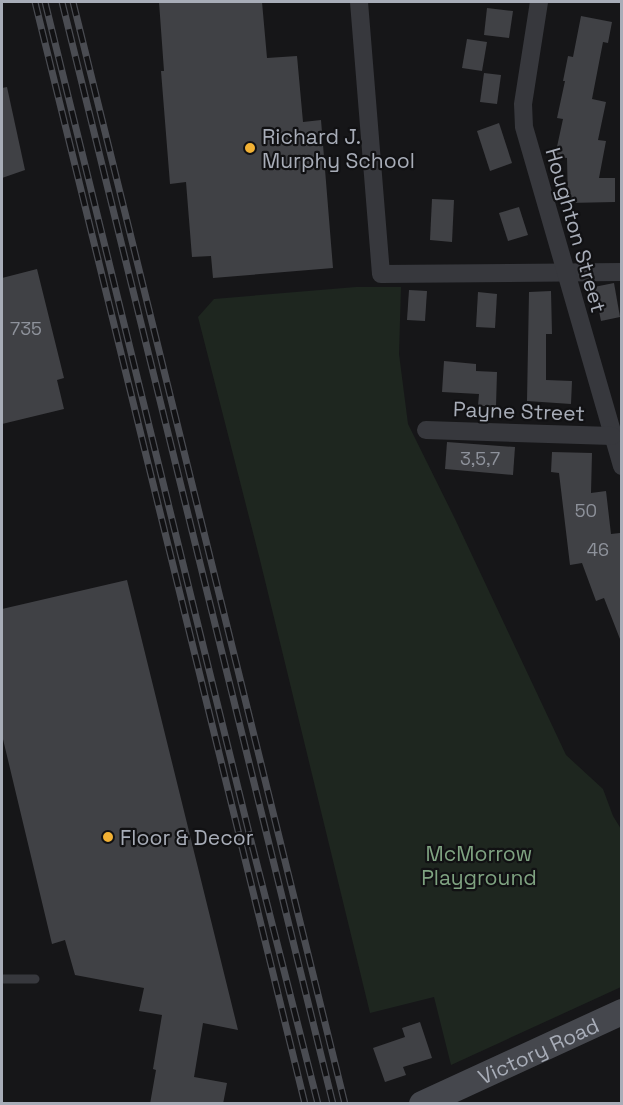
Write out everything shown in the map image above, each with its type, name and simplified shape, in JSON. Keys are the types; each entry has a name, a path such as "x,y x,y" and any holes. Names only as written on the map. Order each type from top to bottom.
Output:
{"main road":[{"name":"Victory Road","path":"422,1104 621,1012"}],"street":[{"path":"359,2 381,274 621,272"},
{"name":"Houghton Street","path":"539,2 522,120 621,466"},
{"name":"Payne Street","path":"426,430 612,436"}],"lane":[{"path":"2,979 35,979"}],"green space":[{"name":"McMorrow Playground","path":"356,287 401,287 399,354 408,424 566,755 603,789 613,816 621,829 621,987 451,1065 434,997 370,1013 260,560 198,317 214,299"}],"building":[{"name":"Richard J. Murphy School","path":"159,2 262,2 267,58 297,56 303,122 321,120 333,268 213,278 211,256 192,257 186,182 170,184 161,71 164,71"},
{"path":"487,8 513,11 509,38 484,35"},
{"path":"581,16 612,22 608,43 603,42 592,99 606,102 598,140 606,141 599,178 615,178 615,202 568,203 567,158 555,156 563,119 557,118 565,81 563,81 568,56 573,57"},
{"path":"467,39 487,42 482,71 462,68"},
{"path":"484,73 501,75 497,104 480,102"},
{"path":"7,87 25,170 2,178 2,88"},
{"path":"499,123 512,163 490,171 477,131"},
{"path":"432,199 454,200 452,242 430,240"},
{"path":"519,207 528,235 508,241 499,213"},
{"path":"37,269 64,378 57,380 64,409 2,424 2,278"},
{"path":"614,283 620,317 601,321 594,287"},
{"path":"409,290 427,291 425,321 407,320"},
{"path":"551,291 552,334 546,334 546,380 572,381 571,404 527,401 529,292"},
{"path":"478,292 497,294 495,328 476,327"},
{"path":"444,361 476,364 476,371 497,372 496,406 478,406 479,394 442,392"},
{"path":"447,442 515,447 513,475 445,469"},
{"path":"552,452 592,453 591,493 606,491 611,534 620,533 621,639 604,598 596,601 582,563 570,565 559,473 551,472"},
{"name":"Floor & Decor","path":"127,580 238,1030 203,1023 194,1077 227,1083 223,1104 150,1104 162,1015 139,1011 144,988 75,975 65,940 52,944 2,735 2,609"},
{"path":"420,1022 432,1058 403,1067 406,1075 385,1082 373,1048 405,1037 402,1028"}],"railway":[{"path":"35,2 305,1104"},
{"path":"45,2 318,1104"},
{"path":"62,2 333,1104"},
{"path":"73,2 345,1104"}],"place":[{"name":"Richard J. Murphy School","path":"250,148"},
{"name":"Floor & Decor","path":"108,837"}]}
